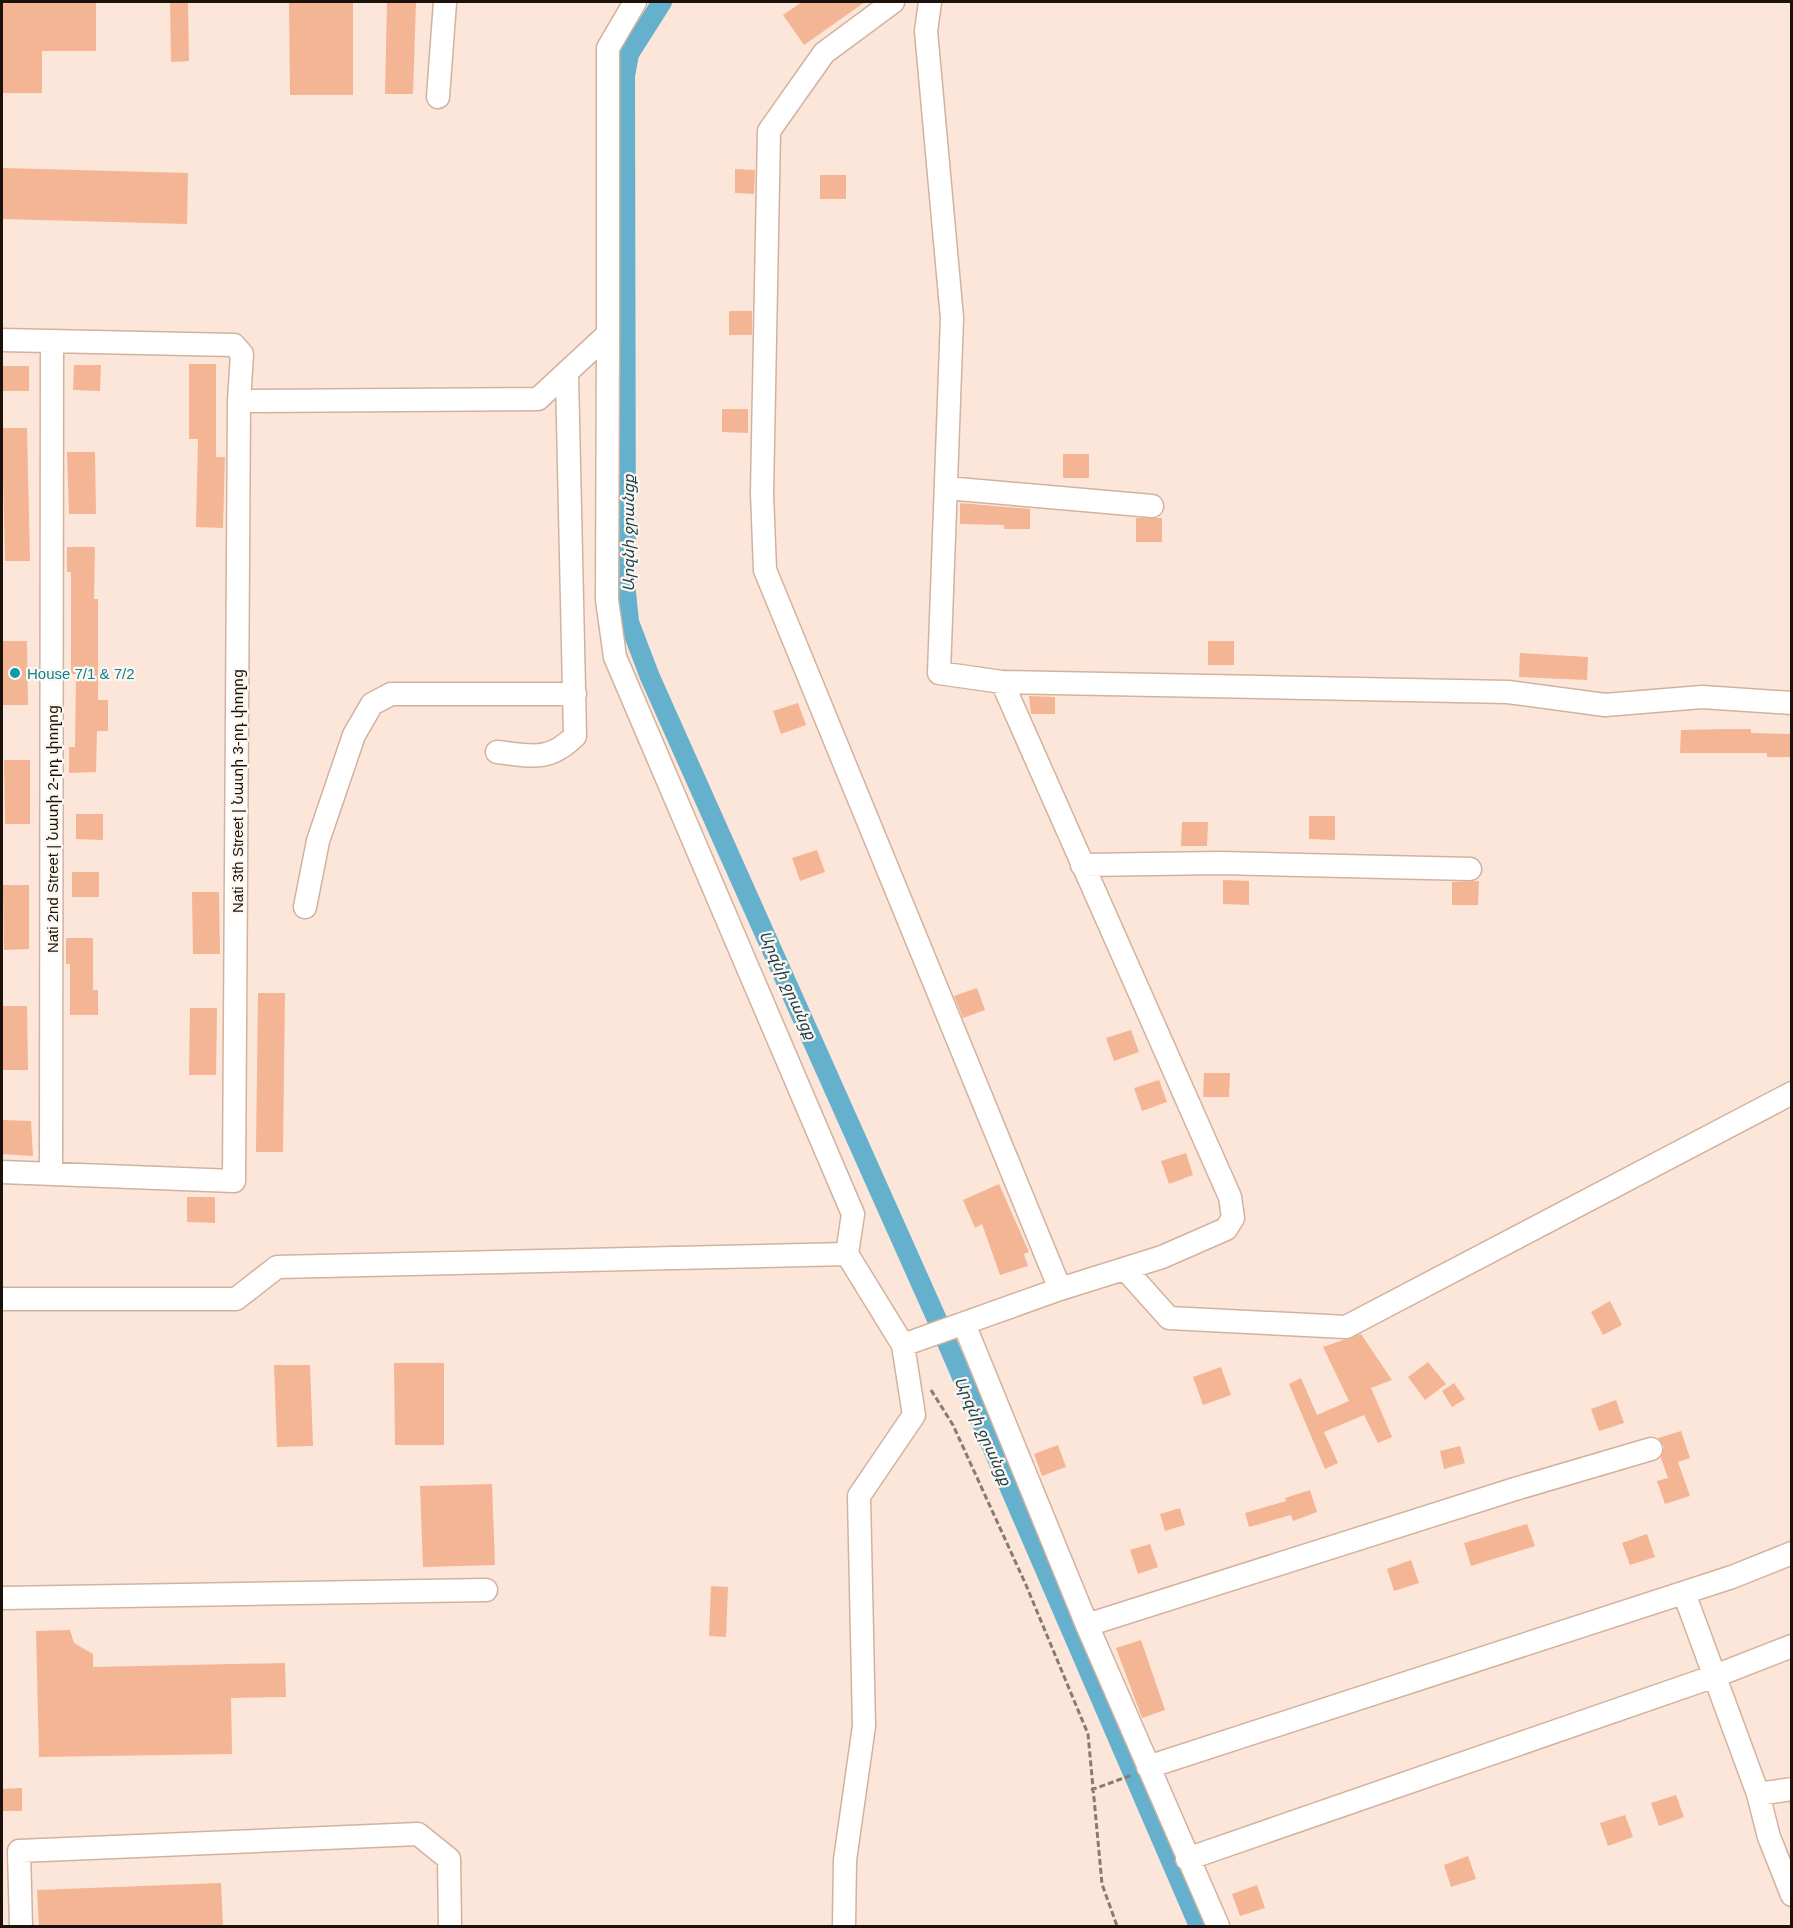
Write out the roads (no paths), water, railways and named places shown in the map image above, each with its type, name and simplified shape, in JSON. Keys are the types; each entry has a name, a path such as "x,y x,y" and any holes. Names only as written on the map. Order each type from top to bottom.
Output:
{"street":[{"path":"438,97 445,2"},
{"path":"635,2 608,48 607,600 615,657 853,1215 847,1254 903,1345 914,1415 859,1496 864,1726 845,1860 844,1926"},
{"path":"893,2 824,53 770,131 762,493 765,570 1060,1289"},
{"path":"930,2 926,31 952,318 939,673 1002,682 1508,692 1605,705 1702,697 1791,703"},
{"path":"239,401 538,399 567,375 608,334"},
{"name":"Nati 3th Street | Նատի 3-րդ փողոց","path":"2,340 234,345 243,354 239,401 234,1181 51,1173"},
{"name":"Nati 2nd Street | Նատի 2-րդ փողոց","path":"51,1173 52,341"},
{"path":"497,752 531,756 559,751 575,736 567,375"},
{"path":"946,488 1152,506"},
{"path":"903,1345 1060,1289 1162,1257 1226,1229 1233,1218 1230,1197 1002,682"},
{"path":"305,907 318,841 354,735 372,704 391,694 574,694"},
{"path":"1082,865 1221,863 1470,869"},
{"path":"1125,1269 1170,1318 1346,1327 1791,1093"},
{"path":"2,1172 51,1173"},
{"path":"2,1299 236,1299 277,1267 847,1254"},
{"path":"948,1330 1088,1625 1187,1859 1218,1926"},
{"path":"1088,1625 1503,1492 1651,1449"},
{"path":"1148,1767 1684,1593 1732,1577 1791,1553"},
{"path":"2,1598 486,1590"},
{"path":"1684,1593 1758,1794 1769,1837 1791,1894"},
{"path":"1187,1859 1715,1676 1791,1646"},
{"path":"1758,1794 1791,1789"},
{"path":"21,1926 19,1851 418,1834 449,1859 450,1926"}],"waterway":[{"name":"Արզնի ջրանցք","path":"662,2 629,54 625,76 626,592 629,622 650,677 939,1324 1199,1926"}],"place":[{"name":"House 7/1 & 7/2","path":"15,673"}]}
